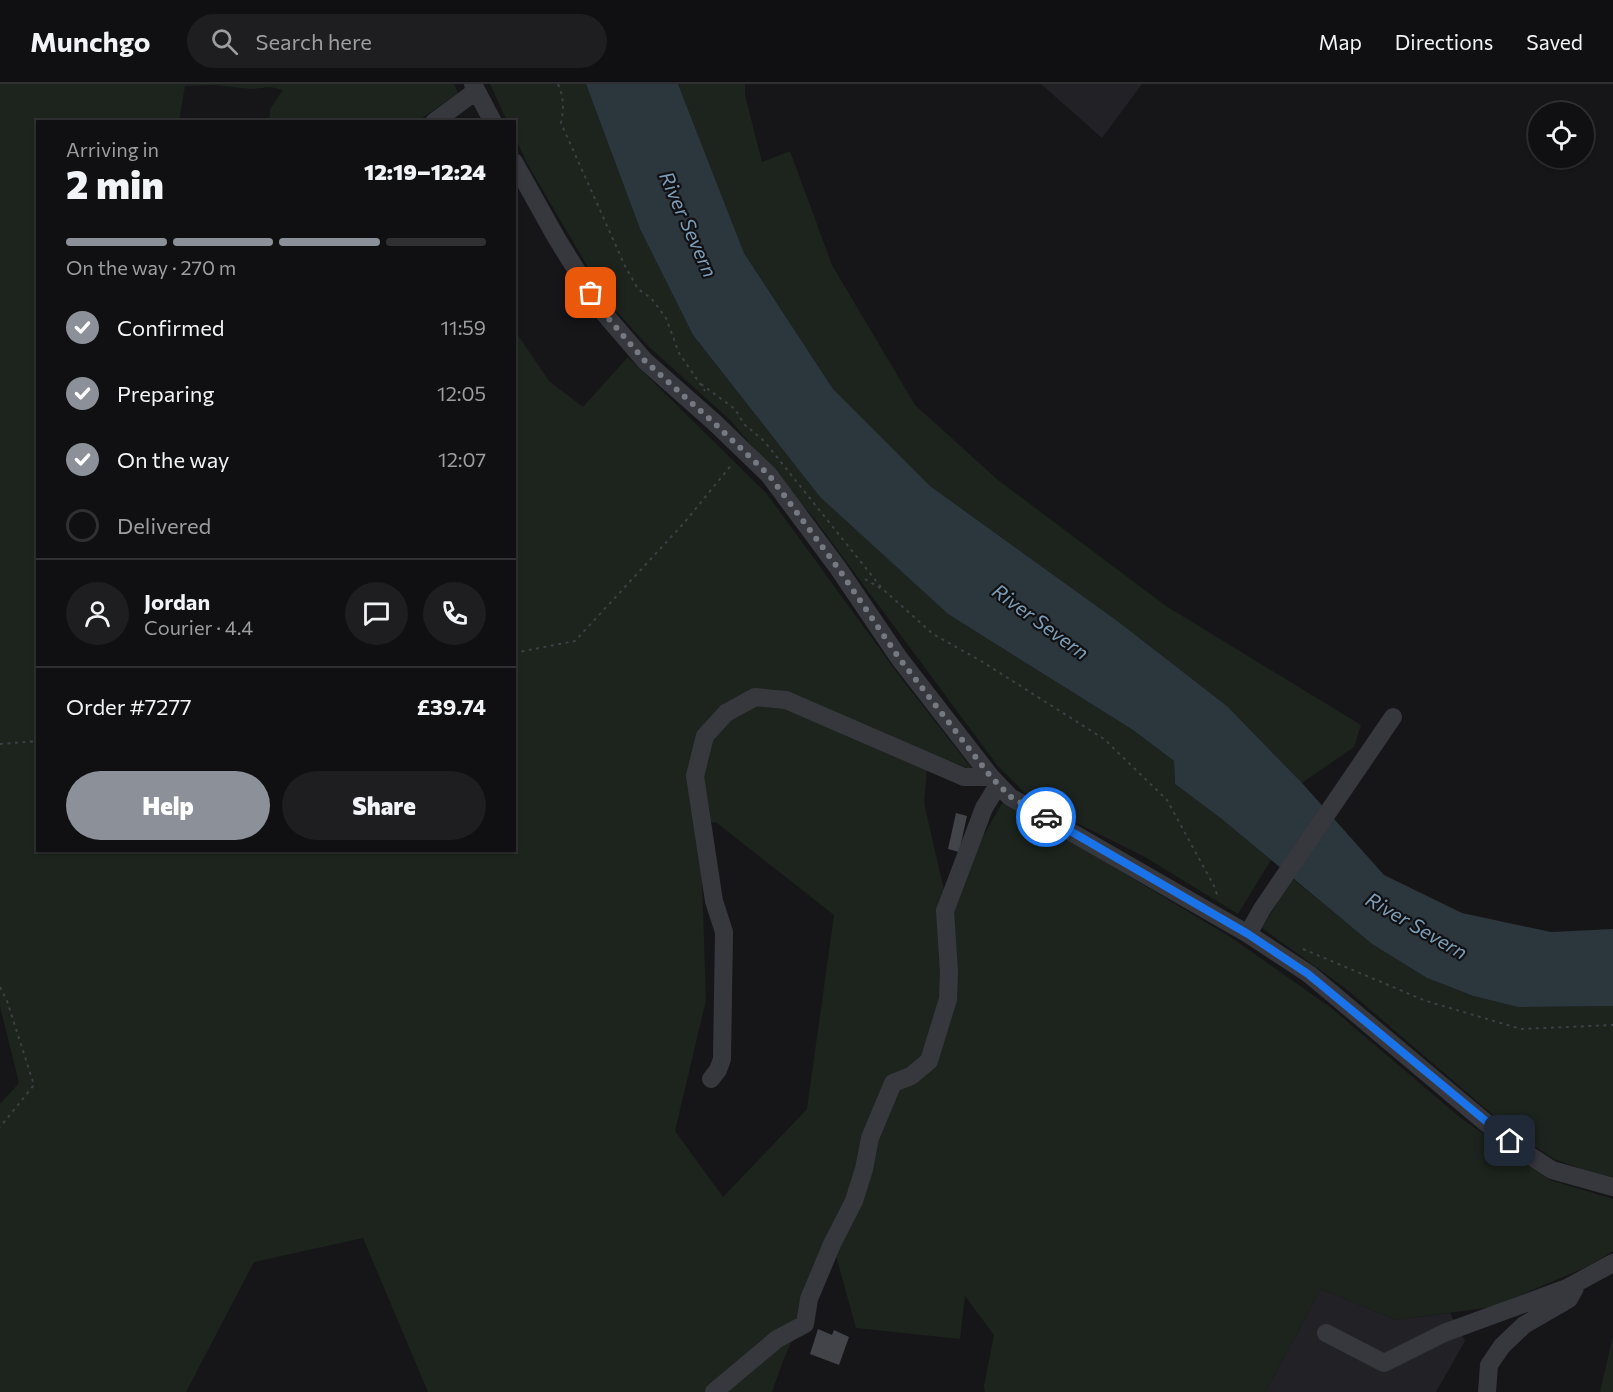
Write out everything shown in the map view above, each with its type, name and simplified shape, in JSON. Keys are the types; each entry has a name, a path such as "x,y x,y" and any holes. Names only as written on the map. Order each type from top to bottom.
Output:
{"street":[{"path":"436,120 475,87 492,120"},
{"path":"516,166 557,239 602,311 645,361 769,475 838,568 899,658 994,781 1011,797 1248,934 1308,974 1491,1127 1552,1170 1613,1187"},
{"path":"711,1079 722,1059 724,932 714,901 695,776 705,736 726,712 755,697 786,700 964,777 994,781"},
{"path":"1248,934 1262,909 1393,717"},
{"path":"714,1392 777,1339 805,1324 808,1299 854,1201 864,1169 870,1138 884,1100 893,1083 911,1076 929,1061 948,999 949,972 945,911 994,781"},
{"path":"1326,1333 1384,1363 1444,1333 1578,1283 1613,1263"},
{"path":"1487,1392 1489,1365 1502,1346 1524,1325 1569,1299 1578,1283"}],"path":[{"path":"558,84 564,108 561,123 625,267 638,289 651,298 666,318 679,353 705,392"},
{"path":"516,653 575,641 684,523 743,452"},
{"path":"838,568 849,569 885,591 933,634 981,661 1104,739 1167,800 1214,886 1222,906 1216,916"},
{"path":"0,744 36,741"},
{"path":"1303,949 1426,1001 1521,1029 1613,1025"},
{"path":"0,987 7,1001 34,1085 0,1127"}],"shaded area":[{"path":"0,84 454,84 458,93 419,120 269,120 270,109 283,90 270,87 252,89 213,85 185,86 179,120 36,120 36,852 516,852 516,332 549,381 583,407 628,357 767,494 901,678 973,770 943,758 927,769 924,803 949,912 968,863 1002,803 1062,836 1232,938 1330,1007 1462,1119 1550,1180 1613,1199 1613,1251 1589,1266 1492,1307 1396,1320 1321,1289 1265,1392 985,1392 984,1386 994,1335 965,1296 960,1339 856,1328 833,1245 772,1392 428,1392 363,1238 254,1262 186,1392 0,1392 0,1104 19,1083 0,1006","holes":["700,820 717,823 834,915 807,1109 723,1197 675,1131 706,1000"]},
{"path":"490,84 586,84 640,229 693,335 820,497 948,614 1133,730 1174,761 1175,784 1271,860 1238,914 1145,857 1051,810 1027,795 997,765 813,517 730,420 647,345 609,303 528,165 516,139 516,120 507,120"},
{"path":"678,84 745,84 745,95 762,162 790,151 832,265 915,405 998,480 1166,606 1361,725 1354,747 1302,783 1227,706 1116,620 930,486 833,389 744,253"},
{"path":"1041,84 1142,84 1102,138"},
{"path":"1292,878 1372,944 1427,978 1472,996 1518,1007 1613,1006 1613,1180 1554,1159 1514,1133 1345,988 1262,928"},
{"path":"1321,1289 1396,1320 1450,1313 1465,1341 1436,1392 1265,1392"},
{"path":"1613,1336 1613,1392 1600,1392"}],"water":[{"name":"River Severn","path":"586,84 678,84 744,253 833,389 930,486 1116,620 1227,706 1302,783 1384,875 1462,913 1551,932 1613,929 1613,1006 1518,1007 1473,996 1427,978 1372,944 1223,820 1175,784 1174,761 1133,730 948,614 820,497 693,335 640,229"}],"building":[{"path":"956,813 967,816 959,852 948,849"},
{"path":"818,1329 832,1335 834,1330 849,1337 839,1365 810,1354"}],"way so far":[{"path":"591,293 602,311 645,361 769,475 838,568 899,658 991,777 1011,797 1046,817"}],"route":[{"path":"1046,817 1248,934 1308,974 1510,1141"}]}
